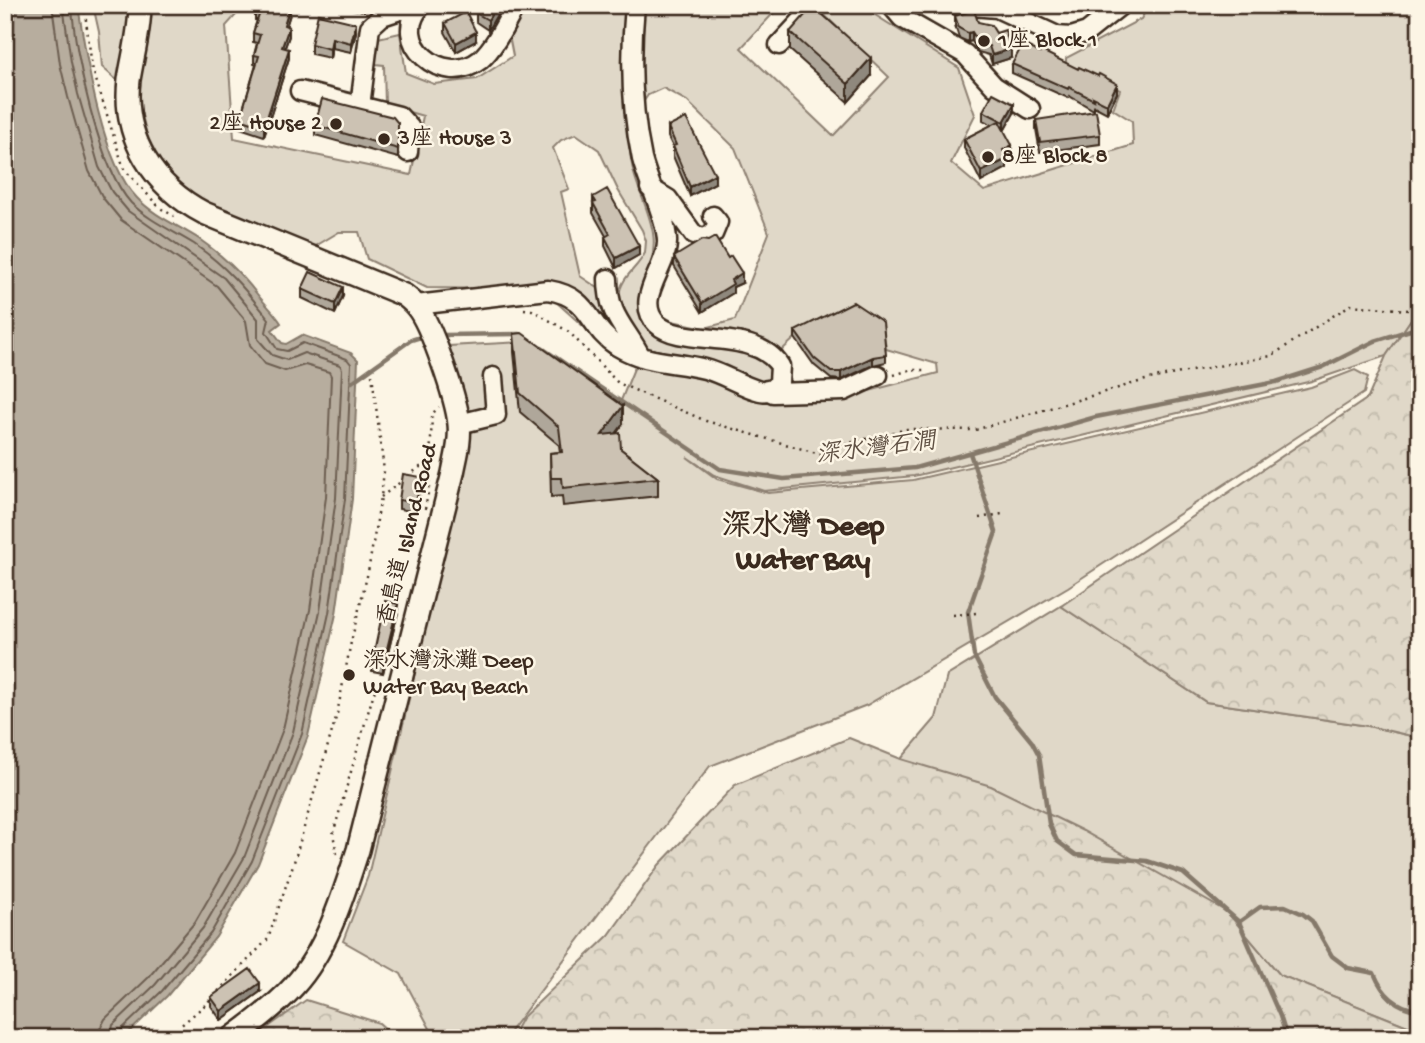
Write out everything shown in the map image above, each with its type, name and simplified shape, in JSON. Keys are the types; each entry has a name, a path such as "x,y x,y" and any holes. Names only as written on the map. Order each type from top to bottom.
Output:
{"main road":[{"path":"140,5 128,104 138,145 157,178 182,200 204,213 390,288 416,305"},
{"name":"香島道 Island Road","path":"232,1038 295,986 317,952 342,899 358,850 453,473 459,446 455,401 436,346 416,305"}],"street":[{"path":"360,106 367,39 370,27 382,16 400,10 419,10 411,27 412,36 420,52 426,59 443,68 461,68 470,66 485,55 516,5"},
{"path":"416,305 556,291 579,302 611,341 641,357 664,364 705,369 760,391 779,382 781,372 777,362 765,353 734,341 664,329 654,320 649,308 649,295 666,257 667,239 640,149 633,98 632,36 635,5"},
{"path":"779,45 804,18 808,5"},
{"path":"891,5 902,18 965,54 994,86 1030,109"},
{"path":"958,5 1010,9 1057,36 1071,37 1087,32 1121,5"},
{"path":"300,91 404,119 410,128 408,152"},
{"path":"650,188 667,199 690,232 699,237 709,236 715,231 718,222 713,216"},
{"path":"608,279 608,292 614,315 641,357"},
{"path":"767,390 773,393 839,392 884,375"},
{"path":"459,424 496,415 493,377"}],"path":[{"path":"520,309 533,310 569,332 618,383 706,421 823,455 837,446 907,429 975,430 1149,379 1271,356 1350,305 1420,311"},
{"path":"884,375 924,370"},
{"path":"166,1038 205,1005 268,939 294,863 337,714 381,498 384,471 372,374"},
{"name":"香島道 Island Road","path":"424,513 430,465 432,414 442,404"},
{"path":"381,498 424,465 430,465"},
{"path":"979,518 1002,513"},
{"path":"953,615 977,612"},
{"path":"334,864 338,852 333,834 374,692 391,681"}],"green space":[{"path":"93,5 245,5 226,26 234,138 411,175 423,116 385,105 384,65 375,64 378,38 400,33 406,73 434,84 477,79 513,56 505,15 508,5 781,5 741,48 833,136 889,77 814,5 866,5 872,13 959,68 975,115 951,163 984,191 1133,145 1132,121 1113,109 1120,90 1066,65 1066,58 1141,19 1149,5 1420,5 1420,306 1386,356 1312,381 914,476 764,491 714,475 687,457 717,479 768,493 913,480 1311,387 1355,370 1368,377 1364,393 1068,587 867,705 710,766 505,1038 435,1038 401,974 343,941 368,876 471,430 449,346 523,342 618,408 635,366 604,345 554,300 496,289 427,288 367,259 359,232 339,232 314,247 279,236 193,196 153,160 138,99 102,67","holes":["663,88 687,101 735,148 769,233 735,320 705,328 672,321 659,314 645,282 654,241 650,219 632,167 628,125 648,95","576,134 599,150 646,241 645,253 626,278 618,298 580,276 561,192 569,189 553,148 561,140","883,329 886,349 937,364 938,373 846,397 796,399 782,350 795,338"]},
{"path":"1420,306 1420,738 1368,726 1206,702 1061,606 1368,398 1386,356"},
{"path":"1061,606 1206,702 1368,726 1420,738 1420,1031 1280,975 1227,912 901,759 936,718 947,676"},
{"path":"849,738 901,759 991,786 1083,831 1227,912 1280,975 1420,1031 1420,1038 511,1038 522,1018 609,935 659,865 735,785"},
{"path":"306,1000 379,1023 396,1038 253,1038"}],"water":[{"path":"5,5 78,5 91,79 105,134 124,181 137,198 208,245 237,271 281,323 272,330 282,343 286,344 302,335 351,353 358,360 352,499 336,614 308,736 258,864 216,937 167,996 123,1038 5,1038"}],"building":[{"path":"257,5 290,5 284,25 289,27 282,47 289,49 264,127 240,119 259,56 254,55 260,35 253,33 260,12 255,10"},
{"path":"480,5 497,5 488,20 476,13"},
{"path":"813,6 871,58 848,84 790,32"},
{"path":"974,10 978,22 991,25 996,33 1005,30 1011,49 992,55 989,46 978,42 972,32 968,33 959,28 955,16"},
{"path":"466,12 476,32 456,43 445,23"},
{"path":"318,14 356,23 351,43 332,38 330,49 311,44"},
{"path":"1023,44 1078,69 1079,67 1098,76 1099,74 1117,84 1107,104 1012,64"},
{"path":"993,93 1014,104 1004,122 983,111"},
{"path":"322,99 393,117 398,123 398,149 315,125"},
{"path":"1096,111 1100,135 1040,142 1036,120"},
{"path":"686,118 715,174 690,187 668,127"},
{"name":"8座 Block 8","path":"999,121 1012,145 1003,150 1007,159 981,172 964,139"},
{"path":"607,189 639,246 616,258 605,237 610,234 593,203 596,202 593,197"},
{"path":"715,237 728,258 731,256 742,273 731,280 733,284 702,303 674,257 702,240 708,241"},
{"path":"310,272 343,287 335,304 302,289"},
{"path":"853,302 883,322 886,355 873,357 841,372 831,372 814,358 795,331"},
{"path":"522,333 623,406 602,435 620,433 621,449 658,478 563,488 562,478 551,478 550,453 562,452 559,427 520,393 514,334"},
{"path":"403,474 421,477 416,503 399,500"},
{"path":"385,601 398,604 383,665 372,662"},
{"path":"250,969 260,983 221,1011 211,997"}],"waterway":[{"name":"深水灣石澗","path":"542,348 720,469 784,479 915,468 1096,417 1276,382 1323,367 1375,341 1420,327"},
{"name":"深水灣石澗","path":"444,335 520,334"},
{"path":"352,382 411,340 424,336"},
{"path":"970,453 996,532 968,612 974,656 995,697 1032,742 1039,755 1049,824 1057,841 1076,855 1147,861 1183,873 1239,922 1260,907 1285,906 1303,914 1312,921 1332,956 1348,968 1374,973 1391,999 1420,1011"},
{"path":"1239,922 1287,1038"}],"place":[{"name":"1座 Block 1","path":"984,41"},
{"name":"2座 House 2","path":"336,124"},
{"name":"3座 House 3","path":"384,139"},
{"name":"8座 Block 8","path":"988,157"},
{"name":"深水灣泳灘 Deep Water Bay Beach","path":"349,675"}],"district":[{"name":"深水灣 Deep Water Bay","path":"803,545"}]}
